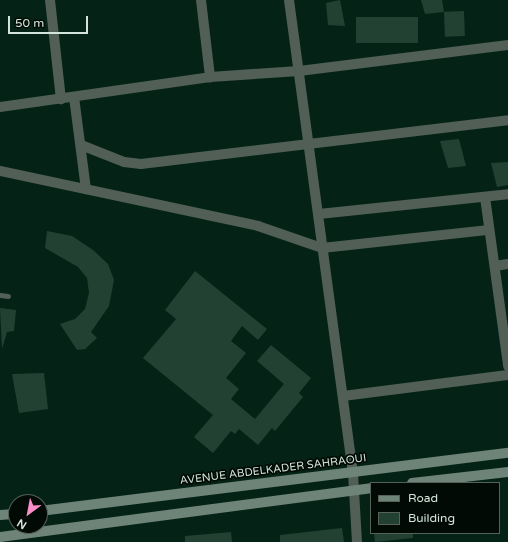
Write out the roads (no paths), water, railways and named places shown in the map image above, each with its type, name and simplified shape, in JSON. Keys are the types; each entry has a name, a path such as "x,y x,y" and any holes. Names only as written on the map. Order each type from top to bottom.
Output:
{"main road":[{"name":"AVENUE ABDELKADER SAHRAOUI","path":"48,510 508,454"},
{"path":"421,482 508,472"},
{"path":"0,537 370,488"}],"street":[{"path":"50,0 61,99"},
{"path":"201,0 210,77"},
{"path":"289,0 353,473 357,542"},
{"path":"0,107 210,77 299,71 508,45"},
{"path":"74,97 86,189"},
{"path":"81,145 124,162 141,164 508,120"},
{"path":"0,171 258,226 322,248 489,230"},
{"path":"318,214 508,194"},
{"path":"485,197 506,335 508,366"},
{"path":"495,266 508,264"},
{"path":"343,396 508,375"}],"lane":[{"path":"0,295 8,296"}]}
